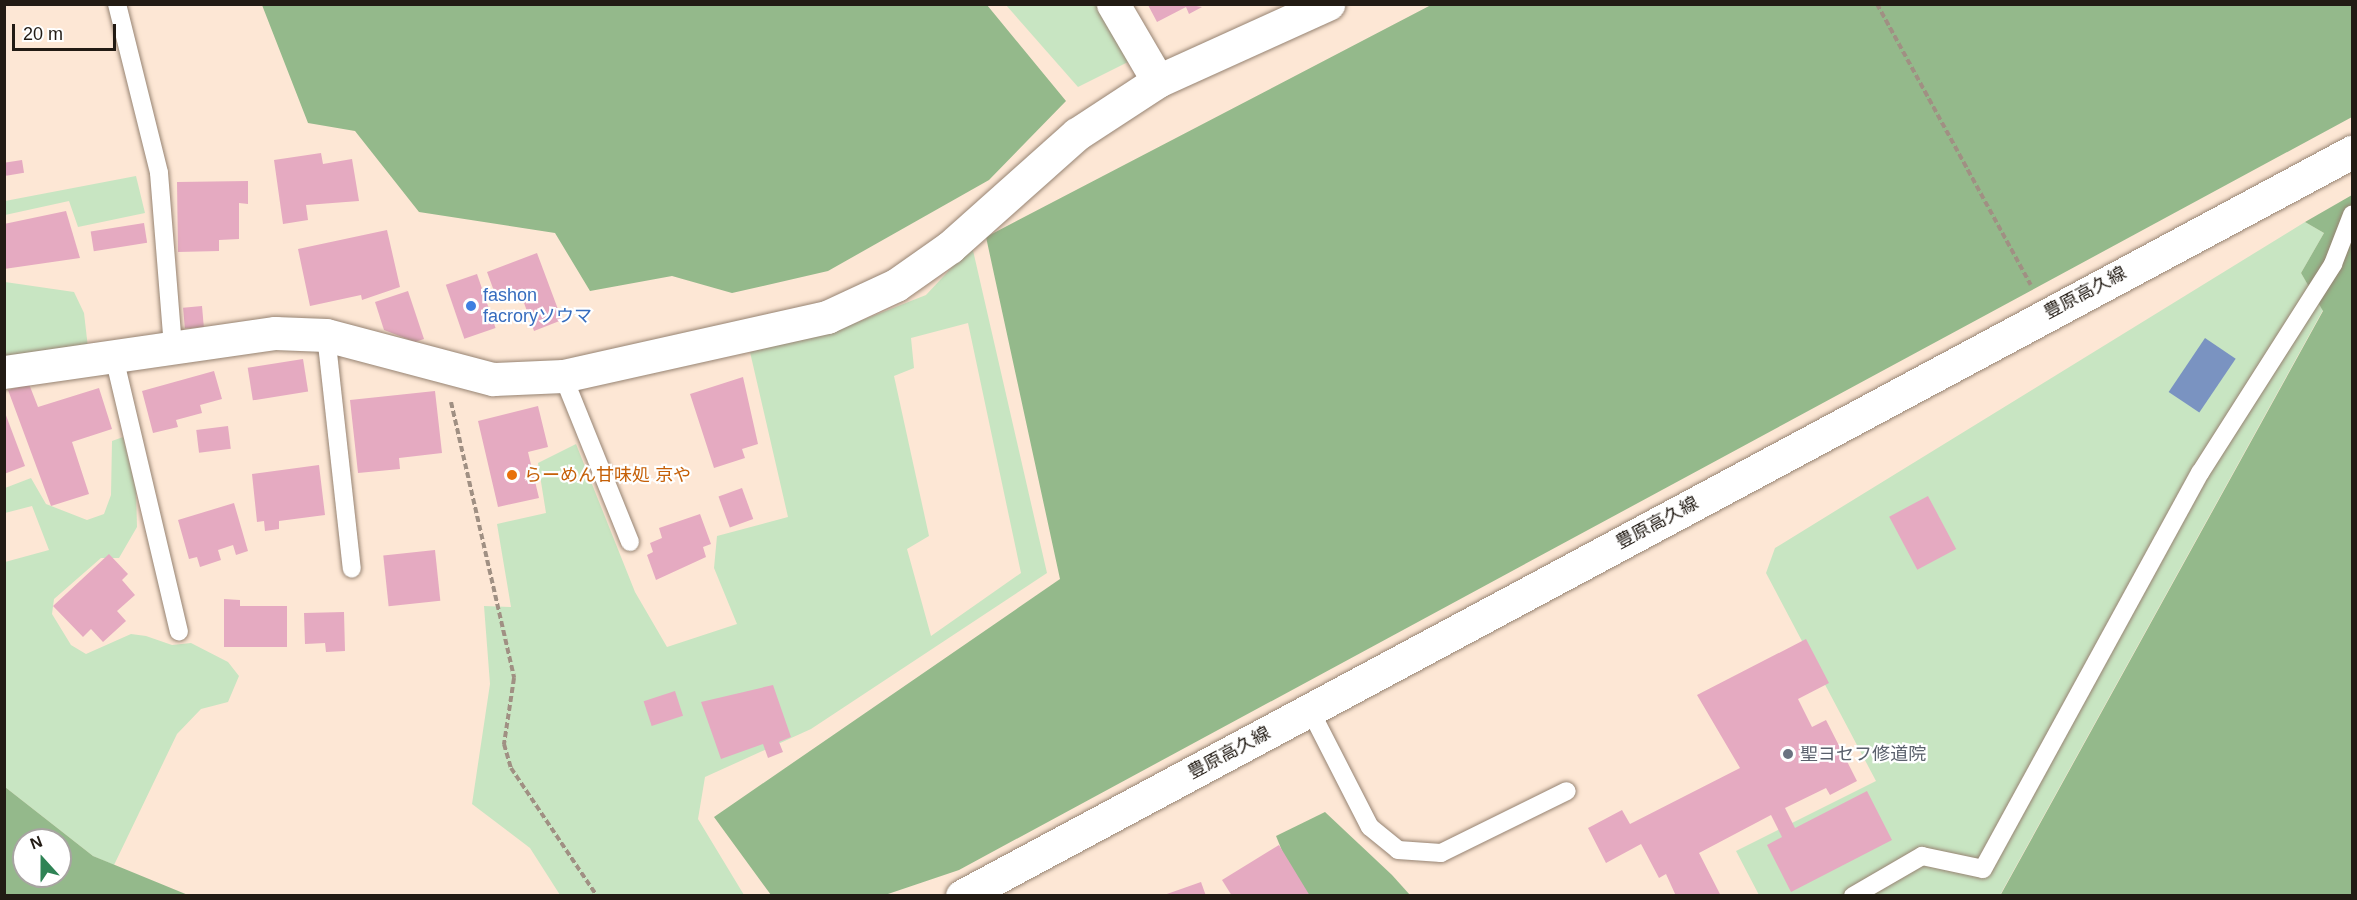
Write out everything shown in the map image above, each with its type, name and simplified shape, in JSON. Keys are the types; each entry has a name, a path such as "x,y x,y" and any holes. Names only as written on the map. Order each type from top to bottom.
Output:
{"main road":[{"path":"1113,4 1158,81"},
{"path":"4,372 275,333 326,335 493,379 563,376 827,317 896,285 950,247 1077,134 1158,81 1328,4"},
{"name":"豊原高久線","path":"962,896 2047,314 2351,159"}],"lane":[{"path":"117,4 159,173 173,346"},
{"path":"1853,896 1922,856 1983,869 2200,473 2333,264 2352,215"},
{"path":"326,335 352,569"},
{"path":"114,357 179,631"},
{"path":"563,376 630,542"},
{"path":"1310,710 1370,827 1398,850 1441,853 1567,791"}],"path":[{"path":"1876,4 2047,314"},
{"path":"442,366 514,678 504,744 511,768 597,896"}],"green space":[{"path":"262,5 987,5 1066,101 989,180 828,271 732,293 672,276 590,291 555,233 419,212 355,131 308,123"},
{"path":"1006,5 1096,5 1130,61 1078,87"},
{"path":"1431,5 2352,5 2352,117 959,870 885,895 771,895 714,817 1060,579 986,237"},
{"path":"136,176 145,213 78,227 69,201 5,215 5,201"},
{"path":"2352,195 2352,895 2000,896 2323,311 2301,273 2324,233 2305,222"},
{"path":"2305,222 2324,233 2301,273 2323,310 2000,895 1759,895 1736,851 1876,781 1766,573 1775,548"},
{"path":"972,246 1047,573 811,729 705,777 698,819 744,895 560,895 530,848 472,804 490,684 484,606 511,607 497,524 546,513 538,463 576,444 635,592 667,647 737,624 714,568 717,536 788,517 750,352 840,329 926,295","holes":["968,323 1021,573 931,636 907,549 929,536 894,376 914,368 911,338"]},
{"path":"5,282 74,292 84,313 88,348 5,359"},
{"path":"123,437 136,490 137,527 119,558 101,558 54,599 52,614 71,645 86,654 131,634 146,636 172,645 191,643 228,662 239,676 228,702 201,709 177,734 114,865 93,856 72,840 72,828 57,828 5,787 5,562 49,550 32,506 5,513 5,488 31,478 46,504 87,520 104,514 111,495 112,441"},
{"path":"5,787 57,828 12,828 12,888 72,888 72,840 93,856 188,895 5,895"},
{"path":"1325,812 1410,895 1300,895 1276,836"}],"water":[{"path":"2205,338 2236,359 2199,413 2169,392"}],"building":[{"path":"1185,4 1202,7 1189,14 1186,7 1157,22 1148,5"},
{"path":"321,153 323,164 352,159 359,201 306,205 308,220 283,224 274,160"},
{"path":"22,160 24,173 6,176 4,163"},
{"path":"248,181 248,204 239,203 239,239 219,240 219,251 178,252 177,182"},
{"path":"66,211 80,258 4,269 4,224"},
{"path":"144,223 147,243 94,251 91,231"},
{"path":"387,230 400,287 362,300 361,295 310,306 298,249"},
{"path":"537,253 562,320 534,331 523,300 498,302 487,272"},
{"name":"fashon facroryソウマ","path":"477,274 496,328 464,339 446,285"},
{"path":"408,291 424,339 415,342 384,330 375,302"},
{"path":"202,306 204,327 185,329 183,308"},
{"path":"303,359 308,392 253,400 248,368"},
{"path":"214,371 222,399 200,405 202,413 176,420 178,427 153,433 142,391"},
{"path":"743,377 758,444 742,449 745,458 714,468 690,394"},
{"path":"29,384 38,407 99,388 112,429 72,442 89,494 51,506 8,390"},
{"path":"435,391 442,453 399,458 400,469 358,473 350,400"},
{"name":"らーめん甘味処 京や","path":"538,406 548,447 528,452 539,498 498,507 478,421"},
{"path":"4,410 25,466 4,474"},
{"path":"228,426 231,449 199,453 196,430"},
{"path":"319,465 325,515 279,521 279,529 265,531 264,521 257,522 252,474"},
{"path":"742,488 753,519 730,528 719,497"},
{"path":"1928,496 1956,549 1917,570 1889,517"},
{"path":"234,503 248,551 236,555 233,545 218,550 221,560 200,567 197,557 189,559 178,520"},
{"path":"700,514 711,544 703,547 706,557 656,580 647,555 653,552 650,543 662,538 659,528"},
{"path":"435,550 440,601 389,606 383,555"},
{"path":"109,554 128,574 122,580 135,595 117,611 126,621 103,642 91,629 83,637 53,606"},
{"path":"224,599 240,600 240,606 287,606 287,647 224,647"},
{"path":"344,612 345,651 326,652 325,643 305,644 304,613"},
{"name":"聖ヨセフ修道院","path":"1806,639 1829,683 1798,699 1812,727 1826,720 1857,781 1830,795 1826,788 1785,808 1795,828 1867,791 1892,840 1791,892 1767,845 1782,837 1771,815 1699,853 1721,896 1676,896 1666,874 1659,878 1641,844 1606,863 1588,828 1622,810 1630,824 1740,768 1697,695"},
{"path":"773,685 791,737 779,742 783,752 768,758 763,744 721,759 701,702"},
{"path":"675,691 683,716 652,726 644,701"},
{"path":"1279,845 1310,896 1232,896 1222,880"},
{"path":"1201,882 1206,896 1164,896 1164,895"}],"place":[{"name":"fashon facroryソウマ","path":"471,306"},
{"name":"らーめん甘味処 京や","path":"512,475"},
{"name":"聖ヨセフ修道院","path":"1788,754"}]}
